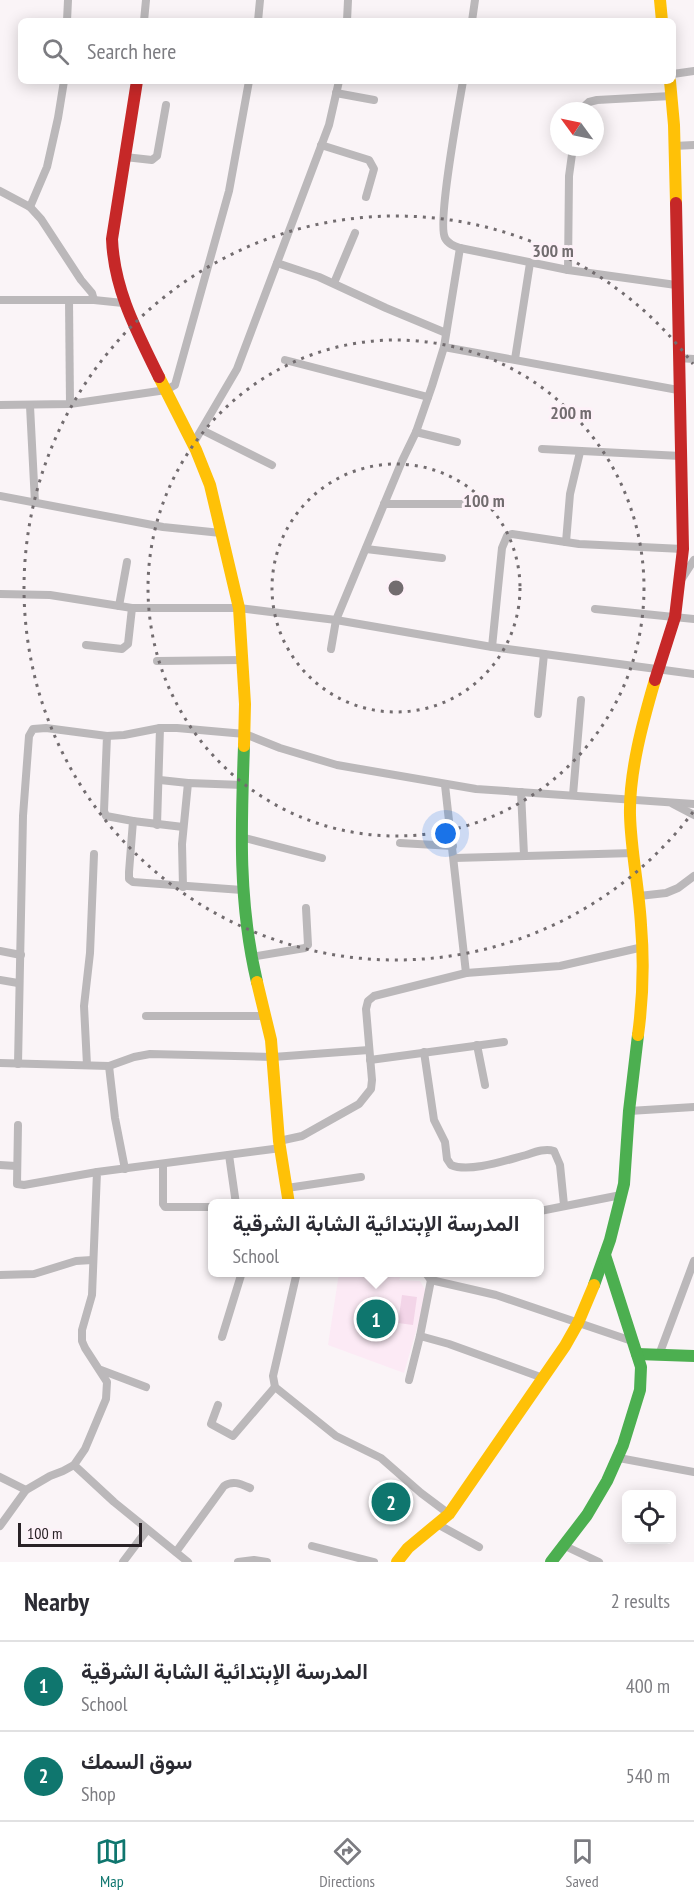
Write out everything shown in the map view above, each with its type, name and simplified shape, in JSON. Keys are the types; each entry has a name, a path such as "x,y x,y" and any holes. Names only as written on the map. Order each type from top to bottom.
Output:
{"street":[{"path":"67,18 68,0"},
{"path":"144,18 146,0"},
{"path":"258,18 260,0"},
{"path":"347,18 348,0"},
{"path":"472,18 475,0"},
{"path":"660,0 662,18"},
{"path":"676,74 694,71"},
{"path":"30,207 47,167 64,84"},
{"path":"137,84 112,239 114,264 123,303 193,444 210,485 239,608 245,734 241,837 242,890 251,957 266,1016 273,1057 280,1144 288,1199"},
{"path":"0,405 70,404 172,388 177,381 229,191 248,84"},
{"path":"193,444 237,369 329,125 338,84"},
{"path":"463,84 448,178 443,234 448,243 460,248 530,263 676,285"},
{"path":"397,1562 407,1547 438,1525 449,1514 578,1323 605,1255 625,1174 629,1111 641,1004 643,947 630,814 634,765 648,704 675,617 682,549 674,146 670,84"},
{"path":"336,93 374,100"},
{"path":"589,102 671,96"},
{"path":"125,157 152,160 158,156 166,105"},
{"path":"321,145 343,150 369,160 373,164 374,169 366,197"},
{"path":"674,146 694,145"},
{"path":"568,270 569,176 572,156"},
{"path":"0,190 30,207 41,219 92,293 94,300"},
{"path":"334,283 355,233"},
{"path":"331,649 336,620 416,432 428,397 444,347 460,248"},
{"path":"277,263 334,283 446,333"},
{"path":"515,359 530,263"},
{"path":"0,300 94,300 123,303"},
{"path":"69,300 70,404"},
{"path":"444,347 678,390"},
{"path":"678,358 694,359"},
{"path":"285,360 428,397"},
{"path":"30,406 35,503"},
{"path":"202,430 272,465"},
{"path":"416,432 457,442"},
{"path":"542,449 681,456"},
{"path":"566,542 570,494 580,452"},
{"path":"0,496 163,527 221,533"},
{"path":"384,504 464,504"},
{"path":"492,647 502,548 507,536 512,534 566,542 682,549"},
{"path":"366,549 442,558"},
{"path":"680,582 694,560"},
{"path":"119,606 127,562"},
{"path":"0,594 50,595 132,608 239,608 336,620 492,647 694,674"},
{"path":"86,645 126,648 132,608"},
{"path":"595,609 694,619"},
{"path":"538,714 544,654"},
{"path":"157,661 242,660"},
{"path":"573,795 581,700"},
{"path":"18,1064 23,816 30,731 35,728 90,732 107,736 160,728 245,734 280,748 337,765 445,785 694,804"},
{"path":"157,825 160,728"},
{"path":"107,736 106,816 183,827"},
{"path":"160,780 243,785"},
{"path":"183,887 183,827 188,783"},
{"path":"445,785 466,973"},
{"path":"522,792 524,855"},
{"path":"671,802 694,815"},
{"path":"133,821 129,879 139,884 242,890"},
{"path":"241,837 322,858"},
{"path":"400,843 453,846"},
{"path":"454,858 634,853"},
{"path":"87,1065 84,1006 90,952 94,854"},
{"path":"639,896 666,893 678,888 694,876"},
{"path":"251,957 305,948 308,945 306,908"},
{"path":"18,1125 17,1184 24,1185 97,1172 229,1155 280,1144 302,1136 358,1104 371,1089 366,1009 368,1000 374,996 466,973 560,966 643,947"},
{"path":"0,951 21,956"},
{"path":"0,980 18,983"},
{"path":"146,1016 266,1016"},
{"path":"370,1060 504,1042"},
{"path":"477,1045 485,1085"},
{"path":"0,1063 109,1066 150,1054 273,1057 369,1050"},
{"path":"424,1052 434,1120 445,1142 447,1159 451,1166 467,1167 500,1162 545,1150 554,1151 560,1165 564,1205"},
{"path":"109,1066 115,1118 125,1169"},
{"path":"629,1111 694,1107"},
{"path":"229,1155 235,1199"},
{"path":"163,1164 163,1204 165,1207 208,1207"},
{"path":"0,1165 16,1166"},
{"path":"0,1526 26,1490 74,1465 85,1449 106,1399 107,1382 82,1341 82,1330 92,1295 97,1172"},
{"path":"287,1188 361,1177"},
{"path":"544,1210 621,1195"},
{"path":"551,1562 596,1501 618,1458 641,1392 642,1380 637,1354 605,1255"},
{"path":"0,1275 34,1274 75,1261 92,1260"},
{"path":"659,1355 694,1261"},
{"path":"222,1337 240,1277"},
{"path":"218,1405 211,1424 233,1436 274,1387 273,1376 296,1277"},
{"path":"409,1380 420,1336 428,1277"},
{"path":"432,1277 496,1295 633,1341"},
{"path":"420,1336 449,1344 543,1378"},
{"path":"637,1354 694,1356"},
{"path":"100,1370 146,1387"},
{"path":"274,1387 336,1436 381,1458 449,1514"},
{"path":"618,1458 694,1472"},
{"path":"74,1465 147,1530 188,1562"},
{"path":"0,1477 26,1490"},
{"path":"176,1552 224,1486 230,1482 250,1488"},
{"path":"438,1525 478,1547"},
{"path":"123,1562 147,1530"},
{"path":"312,1546 374,1562"},
{"path":"565,1546 599,1562"},
{"path":"238,1562 254,1560 267,1562"}],"shaded area":[{"path":"338,1277 400,1277 399,1280 420,1281 427,1293 404,1373 328,1345"},
{"path":"402,1295 417,1297 413,1325 398,1323"}],"traffic: fast":[{"path":"244,746 242,864 247,923 257,982"},
{"path":"594,1285 610,1240 624,1184 629,1111 638,1035"},
{"path":"551,1562 587,1515 607,1481 623,1445 640,1390 641,1367 605,1255"},
{"path":"637,1354 694,1356"}],"traffic: slow":[{"path":"660,0 662,18"},
{"path":"670,84 676,203"},
{"path":"159,377 196,450 210,485 239,608 245,704 244,746"},
{"path":"638,1035 642,993 642,952 630,799 638,747 655,680"},
{"path":"257,982 271,1040 279,1141 288,1199"},
{"path":"397,1562 408,1548 449,1514 565,1346 578,1323 594,1285"}],"traffic: jam":[{"path":"137,84 112,239 117,276 122,293 135,327 159,377"},
{"path":"655,680 675,617 683,549 676,203"}],"place":[{"name":"المدرسة الإبتدائية الشابة الشرقية","path":"376,1319"},
{"name":"سوق السمك","path":"391,1502"}]}
